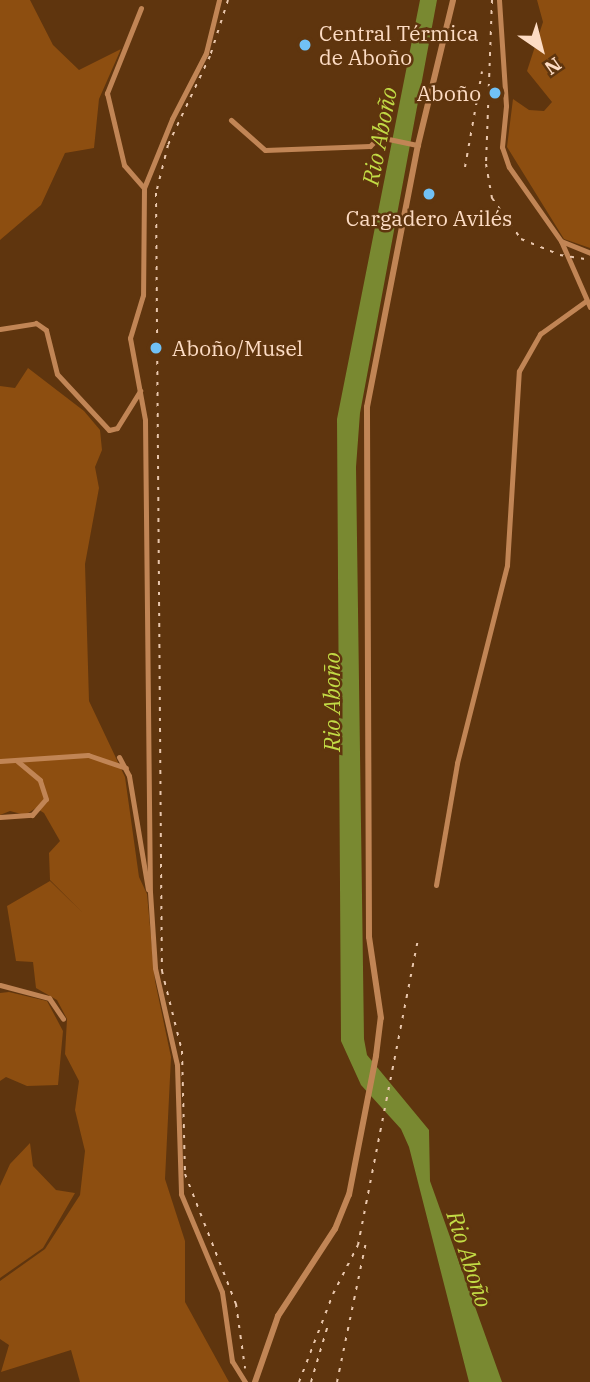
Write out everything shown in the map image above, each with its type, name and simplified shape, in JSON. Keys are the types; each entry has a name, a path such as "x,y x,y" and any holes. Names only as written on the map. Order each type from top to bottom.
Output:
{"street":[{"path":"219,0 206,53 172,119 144,188 143,295 130,338 145,420 150,892 160,1002 177,1065 181,1194 222,1292 232,1362 246,1382"},
{"path":"255,1382 278,1315 335,1229 349,1195 376,1056 381,1018 369,937 367,407 416,145 453,0"},
{"path":"499,0 506,106 502,147 509,167 561,241 590,307"},
{"path":"141,8 107,93 124,165 144,188"},
{"path":"231,120 265,150 370,146 379,137 388,88"},
{"path":"379,137 416,145"},
{"path":"561,241 590,253"},
{"path":"436,885 457,762 508,565 519,372 540,334 586,301"},
{"path":"0,329 36,323 46,330 57,374 109,430 117,428 141,391"},
{"path":"0,761 88,755 126,768"},
{"path":"118,757 126,768 142,873 150,892"},
{"path":"0,817 28,817 45,803 40,780 17,761"},
{"path":"0,985 49,998 63,1019"}],"shaded area":[{"path":"0,0 30,0 53,45 79,70 121,49 99,99 94,148 65,153 41,205 0,240"},
{"path":"420,0 437,0 360,413 356,467 364,1039 367,1055 429,1130 430,1181 502,1382 469,1382 409,1147 401,1129 361,1085 341,1041 337,419"},
{"path":"537,0 590,0 590,248 564,239 507,147 513,99 529,110 544,111 552,102 527,71 543,22"},
{"path":"28,368 84,411 100,430 102,450 95,467 99,488 85,564 89,701 125,777 139,877 147,894 155,981 171,1057 165,1179 185,1241 185,1302 229,1382 80,1382 71,1350 1,1372 9,1345 0,1339 0,1281 45,1249 80,1195 85,1151 75,1110 79,1081 65,1054 67,1019 57,1000 36,988 33,962 16,961 7,906 50,881 82,912 50,880 49,853 60,841 44,813 36,808 25,815 10,811 0,815 0,386 15,388"},
{"path":"9,992 47,1001 63,1031 58,1085 27,1086 6,1077 0,1081 0,993"},
{"path":"30,1143 33,1166 56,1190 75,1193 43,1248 0,1278 0,1186 10,1164"}],"railway":[{"path":"228,0 210,56 168,145 156,193 162,971 182,1051 185,1174 236,1304 245,1368"},
{"path":"492,0 486,164 492,198 521,239 560,255 590,260"},
{"path":"465,167 482,72"},
{"path":"299,1382 333,1294 358,1245 418,939"},
{"path":"337,1382 366,1242"},
{"path":"311,1382 328,1325"}],"place":[{"name":"Central Térmica de Aboño","path":"305,45"},
{"name":"Aboño","path":"495,93"},
{"name":"Cargadero Avilés","path":"429,194"},
{"name":"Aboño/Musel","path":"156,348"}],"water label":[{"name":"Rio Aboño","path":"379,136"},
{"name":"Rio Aboño","path":"331,702"},
{"name":"Rio Aboño","path":"470,1259"}]}
